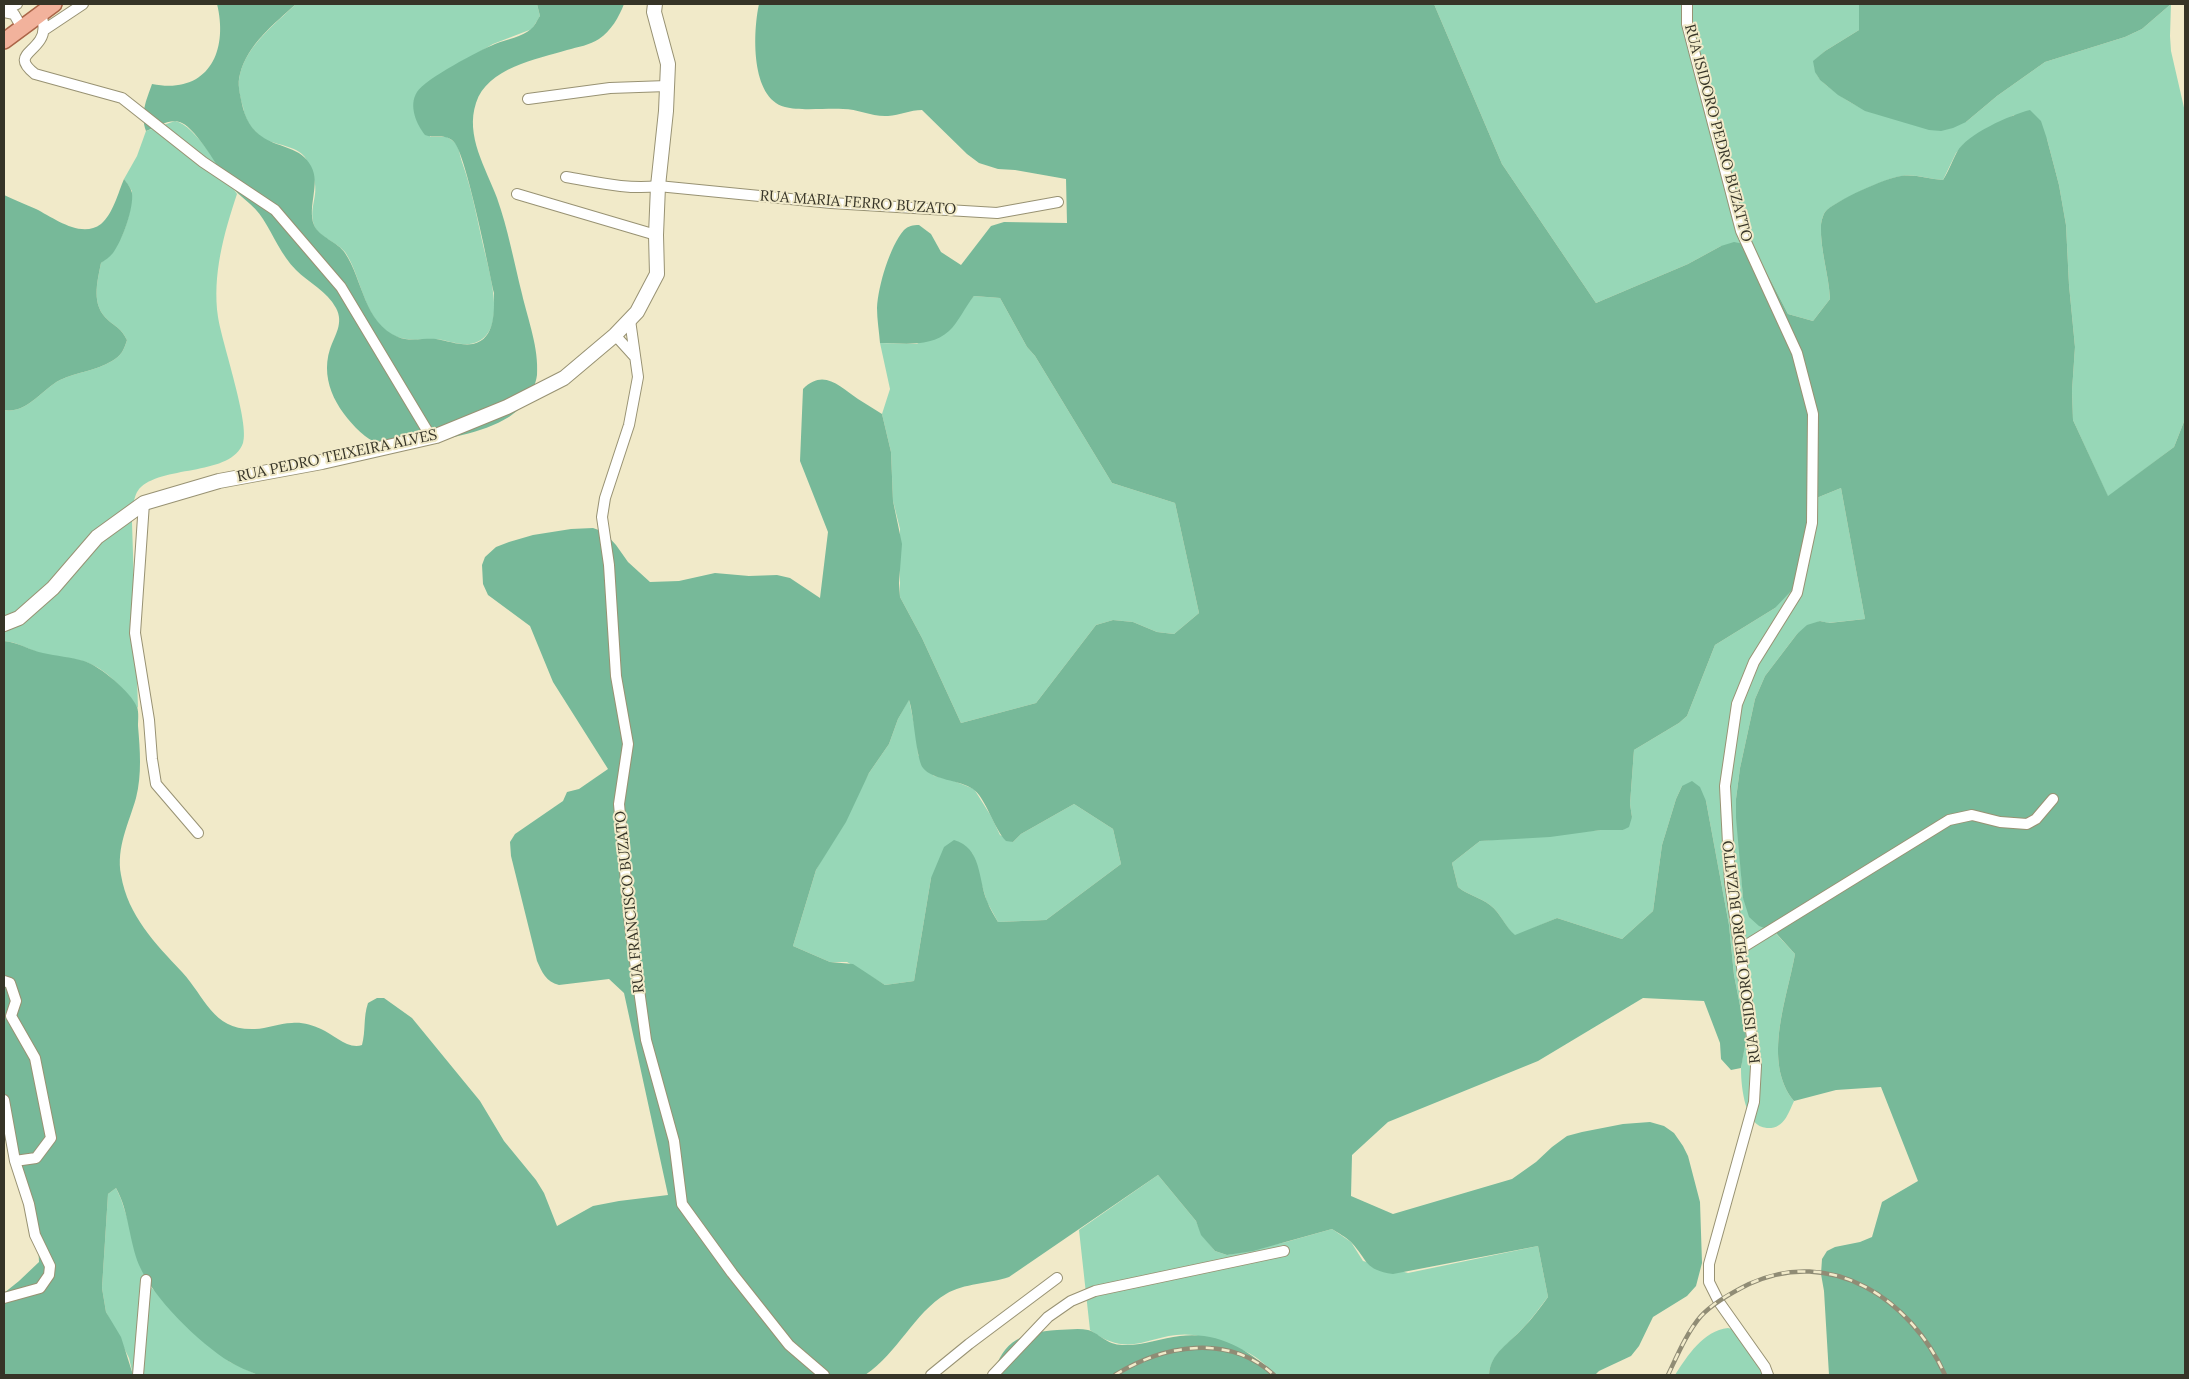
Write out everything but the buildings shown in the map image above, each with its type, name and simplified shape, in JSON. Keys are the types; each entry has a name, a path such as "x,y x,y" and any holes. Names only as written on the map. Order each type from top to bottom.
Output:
{"main road":[{"path":"4,41 54,4"}],"street":[{"path":"4,11 17,4"},
{"path":"44,30 83,4"},
{"name":"RUA PEDRO TEIXEIRA ALVES","path":"4,624 19,618 54,588 98,537 144,503 219,480 322,462 431,437 507,407 564,378 615,335 637,312 657,274 658,186 668,64 654,12 655,4"},
{"name":"RUA ISIDORO PEDRO BUZATTO","path":"1687,4 1687,24 1741,231 1797,353 1813,414 1812,522 1797,593 1754,662 1736,704 1725,786 1730,882 1756,1066 1754,1102 1709,1264 1709,1282 1719,1302 1768,1375"},
{"path":"4,11 14,14 22,28"},
{"path":"41,13 44,30 40,40 27,53 24,59 26,67 34,74 122,98 203,162 275,210 341,287 431,437"},
{"path":"528,99 610,88 667,86"},
{"name":"RUA MARIA FERRO BUZATO","path":"566,177 611,185 645,188 658,186 831,203 997,213 1058,202"},
{"path":"517,194 656,235"},
{"name":"RUA FRANCISCO BUZATO","path":"630,320 638,377 629,425 605,498 602,517 609,564 616,676 628,744 619,804 630,925 646,1040 674,1141 682,1204 732,1273 789,1345 824,1375"},
{"path":"615,335 635,357"},
{"path":"144,503 134,633 149,720 156,784 198,833"},
{"path":"1740,949 1949,820 1972,815 2000,822 2027,824 2036,819 2053,799"},
{"path":"4,981 10,983 16,1001 7,1017 35,1058 50,1138 36,1158 15,1161"},
{"path":"4,1100 15,1161 29,1204 35,1235 50,1266 49,1275 40,1288 4,1298"},
{"path":"993,1375 1048,1317 1071,1301 1096,1291 1284,1251"},
{"path":"931,1375 1057,1278"},
{"path":"138,1375 146,1280"}],"green space":[{"path":"217,4 296,4 255,44 244,63 239,78 239,85 247,119 259,135 296,151 311,166 315,180 312,210 314,225 320,233 345,253 371,311 378,322 387,330 402,338 412,340 436,339 459,344 473,344 481,341 490,330 494,293 471,189 465,167 454,142 444,137 425,135 419,126 413,109 414,97 422,86 453,65 488,47 519,36 531,29 540,16 537,4 624,4 614,23 599,39 584,46 528,61 502,73 482,91 476,103 473,115 475,140 504,222 536,355 537,375 532,391 527,400 509,417 475,432 430,443 401,447 373,441 365,436 347,418 334,397 327,374 330,349 339,324 338,313 332,302 291,264 259,214 229,184 207,150 188,127 178,121 174,121 146,131 144,125 146,102 152,84 171,86 187,83 200,76 210,66 220,39"},
{"path":"296,4 537,4 540,16 532,29 493,44 427,83 430,137 447,137 458,148 469,185 491,278 494,315 487,335 479,341 463,344 435,339 405,339 389,332 379,324 366,301 345,252 319,233 314,225 312,214 315,184 306,159 294,149 266,140 248,122 239,87 239,78 244,63 255,44"},
{"path":"759,4 1434,4 1502,164 1596,303 1688,264 1721,246 1734,242 1749,245 1756,252 1788,314 1813,321 1830,299 1823,253 1821,223 1825,212 1830,207 1894,177 1912,176 1943,180 1962,145 1990,126 2030,110 2041,121 2047,139 2059,185 2066,225 2075,347 2072,391 2073,420 2108,496 2174,447 2185,419 2185,1375 1829,1375 1824,1291 1821,1274 1822,1259 1827,1251 1835,1247 1860,1242 1872,1237 1882,1202 1918,1181 1881,1087 1836,1090 1794,1101 1785,1085 1780,1068 1778,1049 1783,1010 1795,954 1775,932 1759,926 1749,917 1743,898 1736,799 1740,768 1755,699 1765,676 1797,634 1807,625 1820,621 1829,623 1865,619 1841,488 1814,499 1800,569 1792,590 1775,608 1715,645 1687,716 1679,723 1634,750 1630,804 1632,817 1629,827 1623,830 1601,830 1550,837 1480,841 1452,863 1458,887 1490,905 1515,935 1557,918 1622,939 1653,911 1662,845 1676,799 1682,786 1692,781 1700,787 1706,801 1729,925 1734,975 1746,1040 1741,1068 1731,1070 1721,1059 1720,1043 1704,1001 1643,998 1538,1061 1388,1122 1352,1155 1351,1196 1393,1214 1512,1179 1567,1136 1623,1124 1650,1122 1664,1126 1674,1133 1688,1156 1700,1202 1702,1263 1696,1286 1687,1296 1653,1317 1639,1346 1631,1356 1599,1371 1595,1375 1489,1375 1490,1367 1497,1354 1530,1321 1548,1297 1538,1246 1393,1274 1371,1267 1351,1242 1332,1229 1253,1251 1227,1255 1215,1251 1201,1235 1196,1221 1158,1175 1009,1277 953,1290 946,1294 924,1312 887,1356 865,1375 258,1375 230,1362 191,1332 155,1291 139,1265 124,1206 116,1188 108,1194 102,1288 106,1312 121,1337 133,1375 4,1375 4,1293 39,1262 38,1243 4,1135 4,641 38,652 91,664 114,680 134,701 138,711 140,771 136,798 124,835 120,855 121,875 130,903 144,928 182,972 212,1011 229,1025 241,1028 260,1029 287,1023 303,1023 321,1029 346,1043 357,1046 362,1045 368,1003 377,998 384,998 412,1018 480,1101 504,1141 536,1180 544,1193 557,1226 593,1206 668,1195 624,993 609,979 555,984 545,976 537,961 511,856 510,842 515,834 563,801 567,792 579,789 608,769 553,682 530,626 488,595 483,584 482,565 485,557 496,547 533,535 571,529 593,528 604,532 628,562 650,582 679,581 715,573 749,576 777,575 790,578 820,598 828,532 800,461 803,389 818,380 825,380 838,385 882,414 891,452 893,501 902,544 899,583 900,597 922,638 961,723 1036,703 1096,625 1113,620 1133,622 1157,632 1174,634 1199,613 1175,503 1112,483 1035,356 1027,347 1000,298 974,296 952,328 934,340 907,344 880,343 877,308 880,289 894,246 904,230 911,226 919,225 931,234 941,252 961,265 991,226 1004,222 1067,223 1066,179 998,169 979,163 967,154 922,110 882,116 849,109 785,107 774,101 765,91 760,78 755,46","holes":["909,700 919,756 923,768 939,778 967,786 978,793 1006,841 1013,842 1021,834 1074,804 1113,829 1121,864 1046,920 998,922 987,901 978,865 974,857 963,844 954,840 944,847 931,878 914,981 885,985 853,964 830,962 793,946 816,870 846,822 869,773 889,744 898,719"]},
{"path":"1434,4 1859,4 1859,30 1825,51 1814,61 1816,71 1822,82 1849,102 1881,115 1913,120 1966,122 1997,96 2045,62 2125,37 2142,29 2171,4 2171,51 2185,112 2185,419 2174,447 2108,497 2073,420 2072,391 2075,347 2066,225 2059,185 2047,139 2014,115 1963,145 1956,153 1943,180 1912,176 1895,177 1850,196 1825,212 1821,223 1821,235 1830,299 1813,321 1788,314 1756,252 1721,246 1688,264 1596,303 1502,164"},
{"path":"1859,4 2171,4 2142,29 2125,37 2045,62 1997,96 1966,122 1941,131 1929,130 1865,111 1838,95 1820,80 1815,72 1813,61 1825,51 1859,30"},
{"path":"175,121 192,131 237,194 220,254 217,301 218,317 243,419 244,433 243,443 236,453 226,461 152,480 141,487 136,494 132,523 138,708 106,673 91,664 40,653 18,644 4,641 4,410 12,410 27,405 60,380 106,364 118,357 125,347 127,340 125,336 103,314 97,301 97,286 101,263 115,249 124,231 130,211 132,191 124,179 137,156 146,131"},
{"path":"124,179 132,193 131,207 116,248 101,263 97,293 99,308 127,340 123,350 118,357 106,364 53,384 27,405 12,410 4,410 4,195 68,226 85,229 93,228 105,220 112,209"},
{"path":"974,296 1000,298 1027,347 1035,356 1112,483 1175,503 1199,613 1174,634 1157,632 1133,622 1113,620 1096,625 1036,703 961,723 922,638 900,597 900,529 893,501 891,452 882,414 890,389 880,343 917,344 956,321 964,307"},
{"path":"1841,488 1865,619 1828,623 1820,621 1797,634 1765,676 1755,699 1740,768 1736,799 1743,898 1795,954 1783,1010 1778,1049 1780,1068 1785,1085 1794,1101 1785,1120 1778,1126 1767,1128 1760,1126 1754,1121 1749,1114 1743,1095 1741,1069 1745,1031 1734,975 1729,925 1706,801 1682,786 1676,799 1662,845 1653,911 1622,939 1557,918 1515,936 1494,908 1458,887 1452,863 1480,841 1601,830 1623,830 1632,817 1630,804 1634,750 1679,723 1687,716 1715,645 1775,608 1814,499"},
{"path":"909,699 917,739 918,755 934,776 949,779 974,789 991,816 1000,835 1013,842 1021,834 1074,804 1113,829 1121,864 1046,920 998,922 987,902 972,853 931,878 914,981 885,985 847,962 830,962 793,946 816,870 869,773 889,744 898,719"},
{"path":"1158,1175 1196,1221 1202,1235 1215,1251 1227,1255 1286,1242 1332,1229 1351,1242 1363,1261 1408,1273 1538,1246 1548,1297 1497,1355 1490,1368 1489,1375 1276,1375 1248,1352 1194,1335 1166,1337 1142,1343 1118,1344 1090,1330 1079,1230"},
{"path":"116,1188 149,1285 186,1325 212,1348 230,1362 258,1375 133,1375 129,1358 106,1312 102,1288 108,1194"},
{"path":"1728,1328 1736,1330 1773,1375 1675,1375 1697,1345 1711,1334"},
{"path":"1057,1330 1088,1330 1107,1341 1123,1345 1180,1336 1207,1336 1244,1350 1276,1375 993,1375 1003,1353 1016,1340 1034,1333"}],"railway":[{"path":"1668,1375 1691,1329 1701,1316 1718,1302 1749,1284 1780,1274 1809,1272 1838,1276 1865,1287 1890,1303 1912,1323 1930,1348 1945,1375"},
{"path":"1115,1375 1154,1356 1195,1348 1216,1349 1236,1353 1256,1362 1274,1375"}]}
